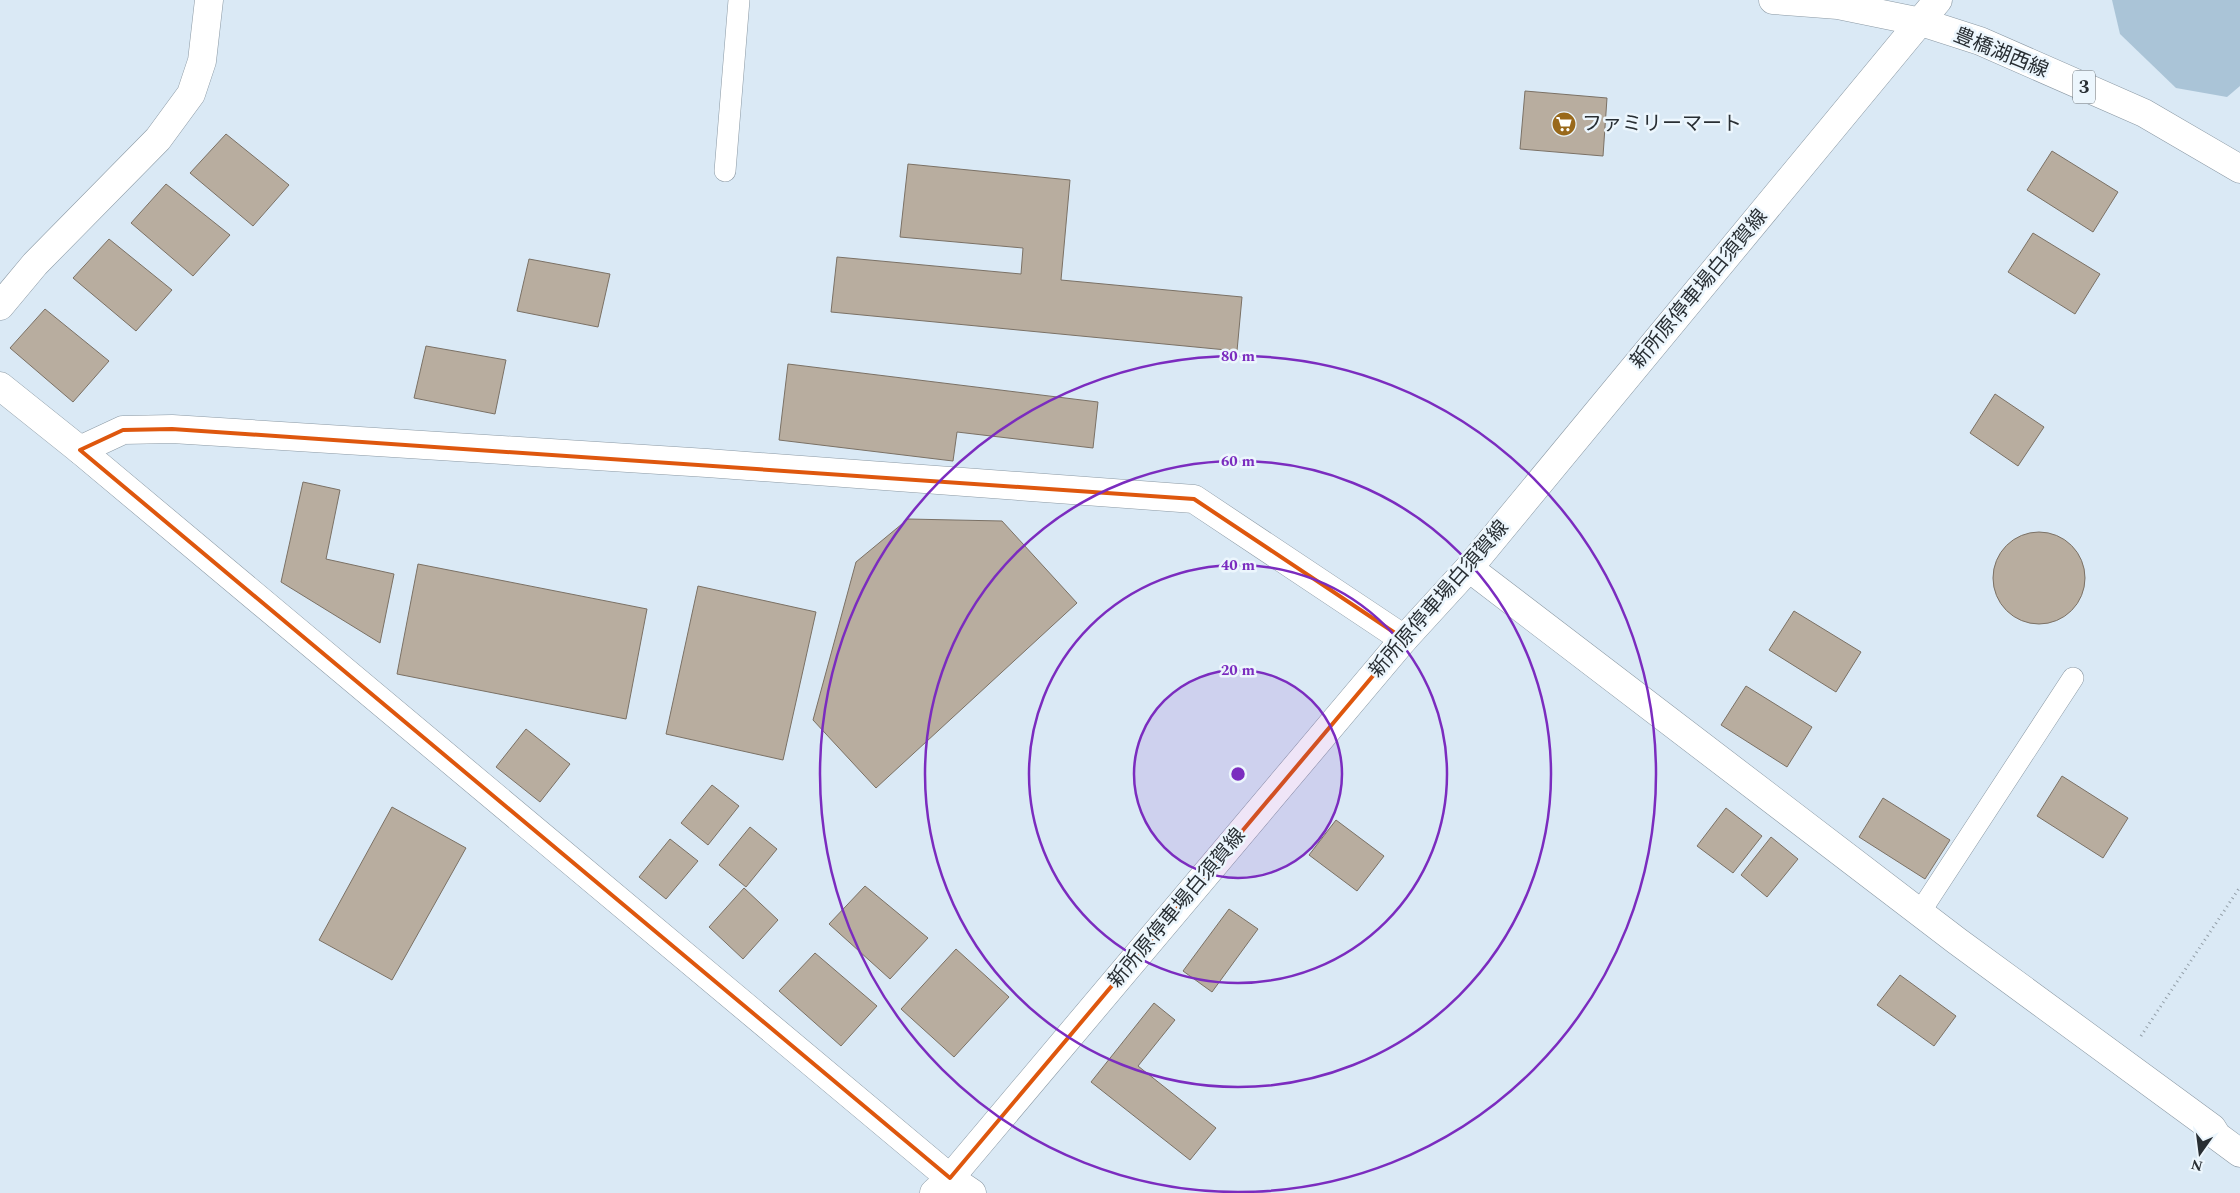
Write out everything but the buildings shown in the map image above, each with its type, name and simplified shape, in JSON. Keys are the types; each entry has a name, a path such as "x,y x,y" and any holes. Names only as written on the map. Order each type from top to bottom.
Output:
{"street":[{"path":"0,306 35,264 158,139 191,94 202,61 209,0"},
{"name":"豊橋湖西線","path":"1773,0 1838,5 1921,22 1980,41 2144,113 2240,169"},
{"name":"新所原停車場白須賀線","path":"952,1188 1404,639 1469,568 1938,0"},
{"path":"0,386 80,450 952,1188"},
{"path":"80,450 123,430 172,429 707,463 1194,499 1404,639"},
{"path":"1469,568 1920,912 2212,1128 2217,1136 2240,1153"}],"lane":[{"path":"725,171 739,0"},
{"path":"1920,912 2073,678"}],"path":[{"path":"2123,1063 2240,886"}],"highlighted area":[{"path":"172,429 1194,499 1404,639 950,1178 80,450 123,430"}],"shaded area":[{"path":"2112,0 2240,0 2240,86 2227,97 2176,88 2120,34"}],"place":[{"name":"ファミリーマート","path":"1564,124"}]}
